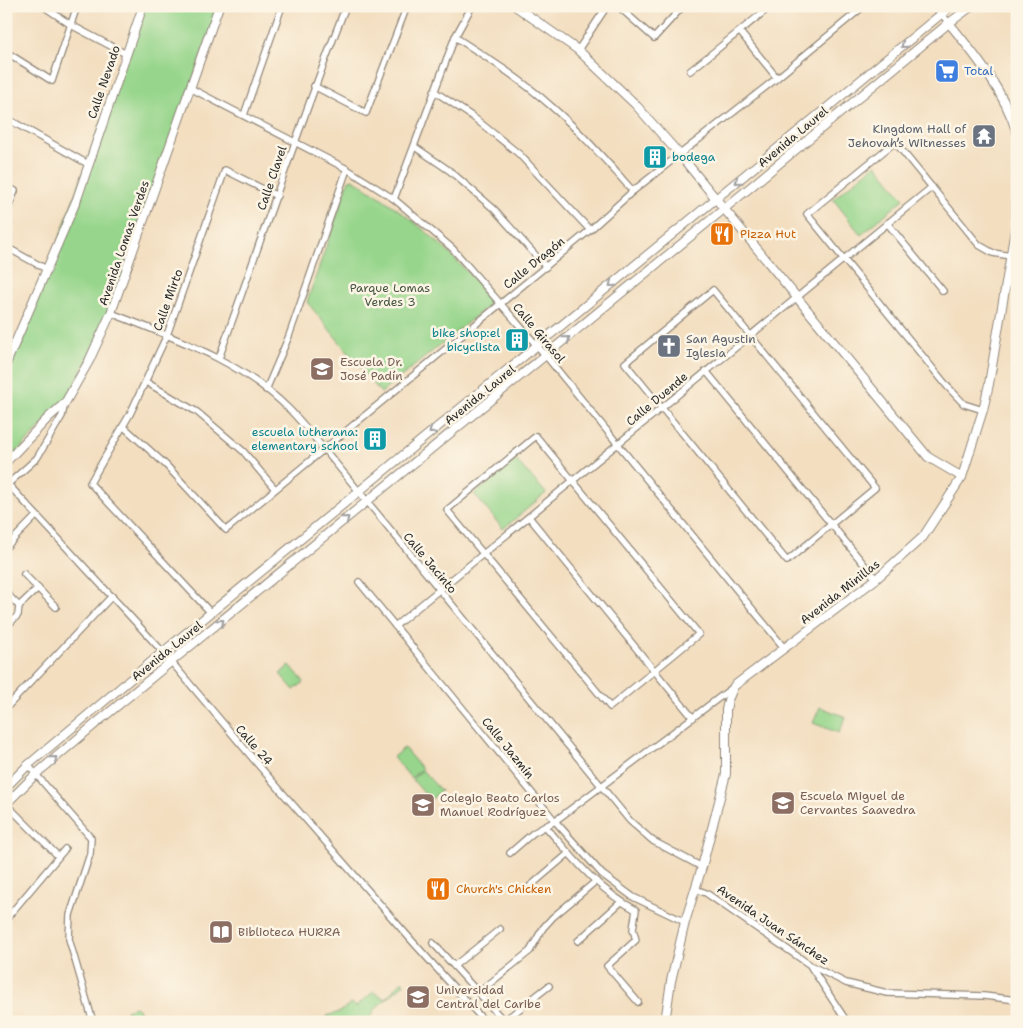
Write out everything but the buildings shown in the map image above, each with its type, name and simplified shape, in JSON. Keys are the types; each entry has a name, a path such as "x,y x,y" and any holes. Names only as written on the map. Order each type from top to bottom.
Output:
{"street":[{"path":"43,6 71,26 126,54"},
{"path":"6,52 52,82 77,6"},
{"name":"Calle Nevado","path":"6,364 77,199 142,6"},
{"name":"Avenida Lomas Verdes","path":"6,462 65,403 89,361 111,313 219,6"},
{"path":"244,115 282,6"},
{"name":"Calle Clavel","path":"219,358 314,86 346,6"},
{"path":"314,86 366,113 407,6"},
{"path":"394,199 455,37 472,6"},
{"path":"515,6 578,50 635,104 680,155 928,457 962,477"},
{"path":"578,50 607,6"},
{"path":"618,6 654,38 683,6"},
{"path":"690,71 771,6"},
{"name":"Calle Dragón","path":"123,426 166,465 226,530 546,267 633,191 777,78 864,6"},
{"path":"935,6 981,63 1011,114 1017,133"},
{"name":"Avenida Laurel","path":"6,787 28,765 163,652 951,6"},
{"name":"Avenida Laurel","path":"6,804 36,774 972,6"},
{"path":"740,32 777,78"},
{"path":"455,37 505,69 551,106 593,146 633,191"},
{"name":"Calle Girasol","path":"190,88 347,169 394,199 452,248 502,303 785,649"},
{"path":"434,91 473,117 519,154 590,230"},
{"path":"6,118 88,164"},
{"path":"983,410 964,404 807,214 895,142 979,245 993,253 1011,256"},
{"path":"415,147 450,171 494,209 546,267"},
{"name":"Avenida Minillas","path":"734,686 876,579 923,537 962,477 983,410 1011,256 1016,224 1017,167"},
{"path":"266,390 290,336 347,169"},
{"name":"Calle Mirto","path":"211,613 90,483 146,382 167,335 225,170 277,196"},
{"path":"6,186 15,191 6,213"},
{"name":"Calle Duende","path":"396,626 932,187"},
{"path":"887,223 943,291"},
{"path":"6,247 48,270"},
{"path":"714,290 875,488 787,561 662,408 624,363 714,290"},
{"name":"Calle Jacinto","path":"111,313 219,358 266,390 289,409 630,821 653,841 702,867"},
{"path":"706,372 876,579"},
{"path":"146,382 196,412 243,451 275,489"},
{"path":"7,483 37,458 62,416 65,403"},
{"path":"536,436 699,634 610,707 484,554 447,510 536,436"},
{"name":"Calle 24","path":"7,483 172,662 260,767 413,942 486,1022"},
{"path":"6,547 36,516"},
{"path":"529,517 693,718"},
{"path":"24,574 56,606"},
{"name":"Calle Jazmín","path":"359,582 555,821 602,874 634,897 685,922"},
{"path":"6,627 18,615 19,606 38,588"},
{"path":"6,593 19,606"},
{"path":"6,708 112,596"},
{"path":"510,853 533,833 555,821 734,686"},
{"path":"666,1022 671,981 685,922 702,867 726,774 726,710 734,686"},
{"path":"28,765 91,838 90,854 70,915 70,939 93,1022"},
{"path":"6,804 58,856"},
{"path":"546,827 586,873 622,902 636,910 634,929 636,940 607,966 638,1002"},
{"path":"8,914 65,849"},
{"path":"528,888 568,853"},
{"path":"478,993 530,951 543,928 553,917 596,881"},
{"name":"Avenida Juan Sánchez","path":"695,889 706,893 810,965 846,982 887,993 984,996 1017,1000"},
{"path":"578,941 622,902"},
{"path":"454,966 500,929"},
{"path":"434,943 505,1021 549,986"},
{"path":"810,965 847,1022"}],"green space":[{"path":"143,6 219,6 111,313 65,403 6,463 6,364 48,270"},
{"path":"876,164 904,199 861,235 833,199"},
{"name":"Parque Lomas Verdes 3","path":"353,179 400,211 443,247 490,299 488,306 381,393 307,302 349,180"},
{"path":"516,460 546,493 503,529 474,494"},
{"path":"290,665 304,682 294,690 280,674"},
{"path":"820,707 846,717 839,733 813,723"},
{"path":"404,748 422,769 411,778 393,757"},
{"path":"422,770 441,791 430,800 412,779"},
{"path":"402,981 404,984 375,1009 368,1022 329,1022 327,1016 340,1012 351,1003 356,1007 373,992 385,999"},
{"path":"135,1007 139,1010 142,1022 129,1022 126,1010"}],"place":[{"name":"Total","path":"947,71"},
{"name":"Kingdom Hall of Jehovah’s Witnesses","path":"984,136"},
{"name":"bodega","path":"655,157"},
{"name":"Pizza Hut","path":"722,234"},
{"name":"bike shop:el bicyclista","path":"517,340"},
{"name":"San Agustin Iglesia","path":"669,346"},
{"name":"Escuela Dr. José Padín","path":"322,369"},
{"name":"escuela lutherana: elementary school","path":"375,439"},
{"name":"Escuela Miguel de Cervantes Saavedra","path":"783,803"},
{"name":"Colegio Beato Carlos Manuel Rodríguez","path":"423,805"},
{"name":"Church's Chicken","path":"438,889"},
{"name":"Biblioteca HURRA","path":"221,932"},
{"name":"Universidad Central del Caribe","path":"418,997"}]}
